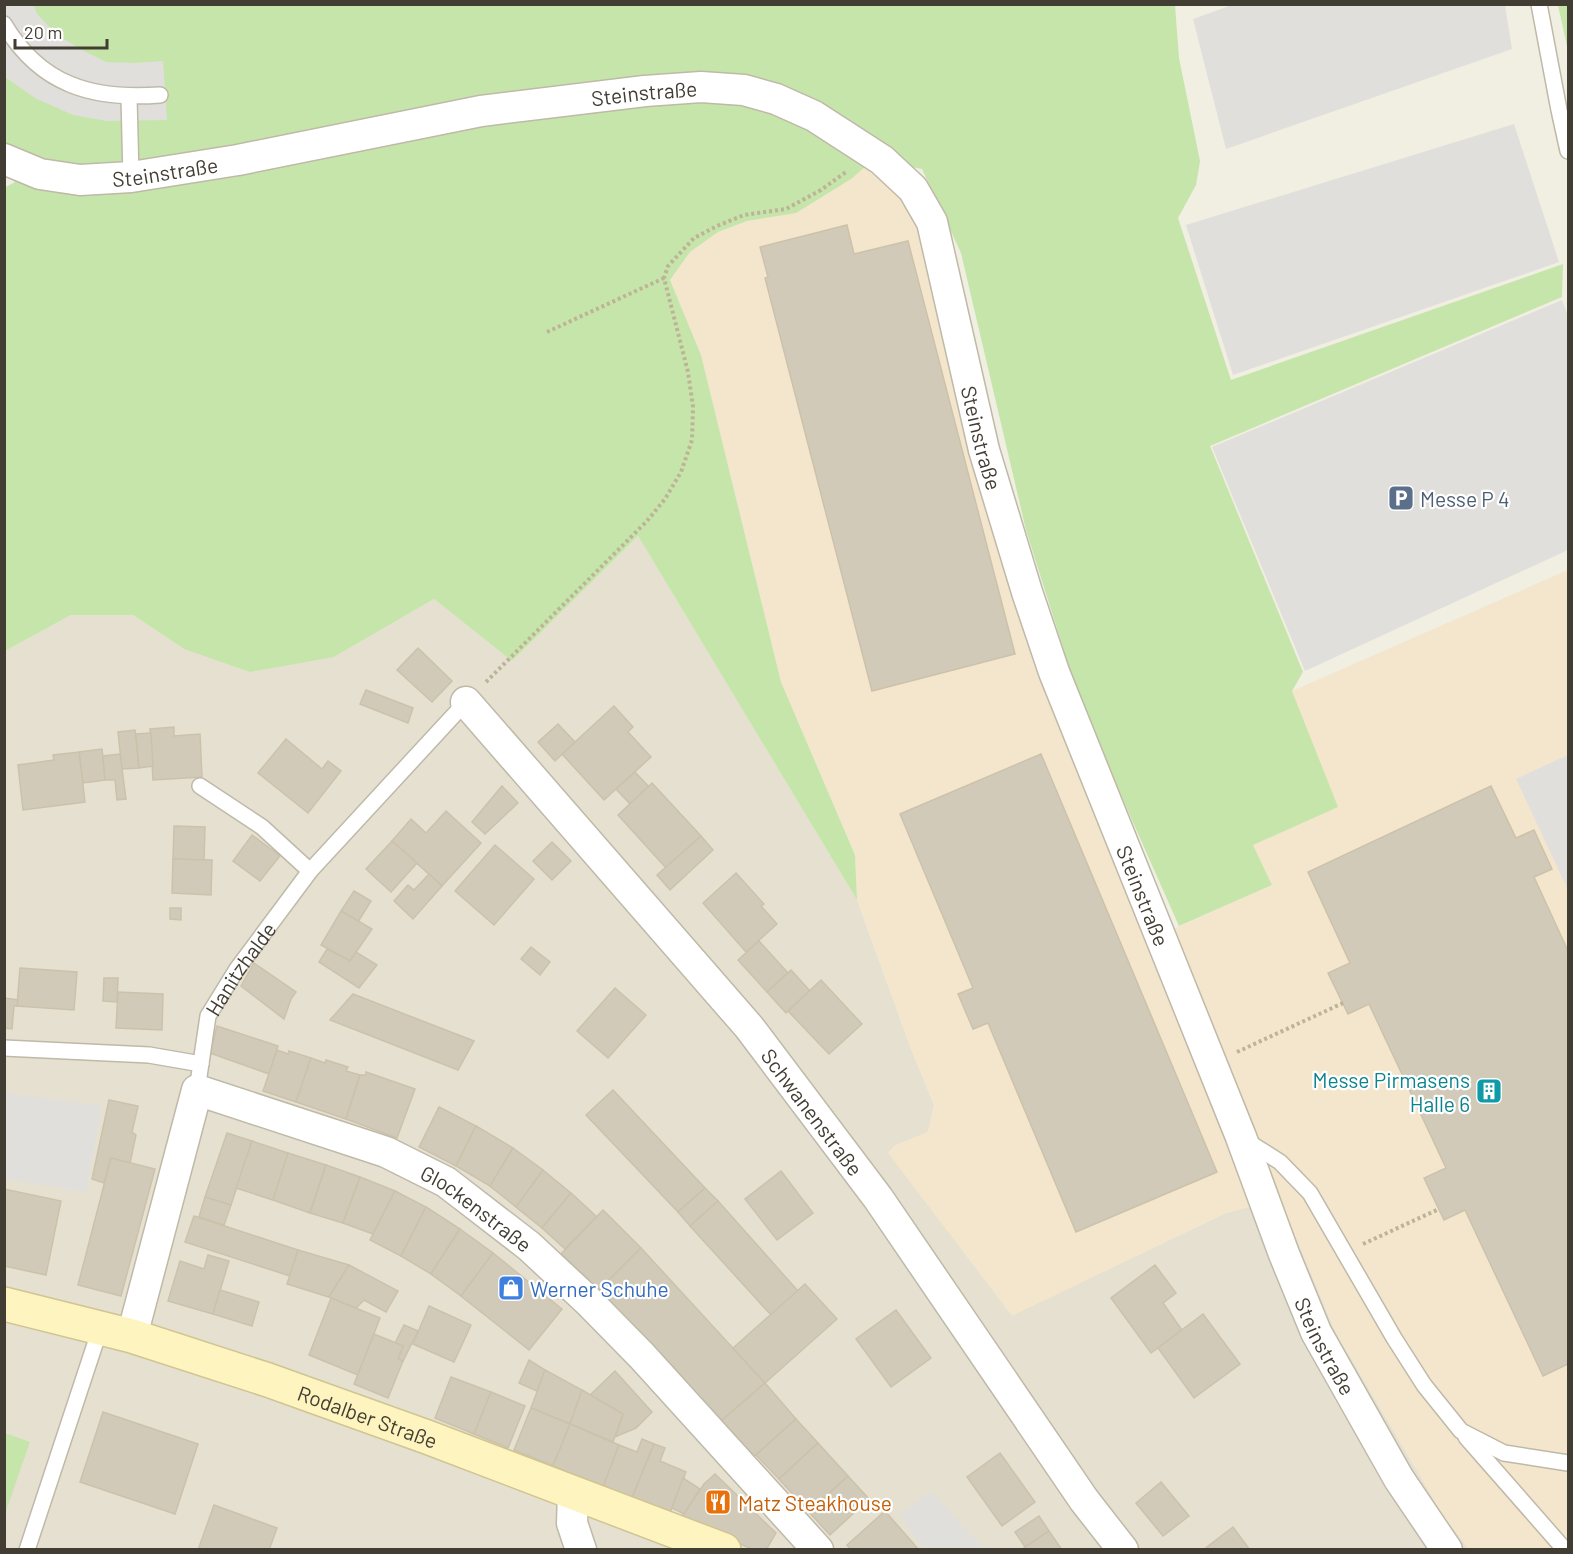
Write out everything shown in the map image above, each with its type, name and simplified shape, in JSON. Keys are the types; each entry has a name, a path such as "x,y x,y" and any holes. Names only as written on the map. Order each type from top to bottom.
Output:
{"main road":[{"name":"Rodalber Straße","path":"4,1304 132,1336 290,1387 676,1530 724,1550"}],"street":[{"name":"Steinstraße","path":"4,159 40,174 80,180 131,177 238,160 481,111 701,87 744,90 776,99 814,116 882,160 913,189 932,222 984,450 1054,672 1241,1137 1284,1254 1316,1332 1399,1479 1447,1550"},
{"name":"Schwanenstraße","path":"466,702 749,1027 878,1198 1084,1500 1123,1550"},
{"name":"Hanitzhalde","path":"132,1336 199,1077"},
{"name":"Glockenstraße","path":"199,1077 386,1152 446,1182 529,1246 588,1301 642,1356 818,1550"},
{"path":"573,1493 572,1523 581,1550"}],"lane":[{"path":"1539,4 1558,110 1569,151"},
{"path":"4,24 14,40 35,64 65,82 97,94 129,97 160,95"},
{"path":"129,97 131,177"},
{"name":"Hanitzhalde","path":"199,1077 208,1016 237,969 310,871 466,702"},
{"path":"200,786 262,827 310,871"},
{"name":"Glockenstraße","path":"4,1048 171,1058 199,1077"},
{"path":"1241,1137 1280,1162 1310,1193 1394,1338 1424,1385 1565,1550"},
{"path":"27,1550 100,1329"},
{"path":"1461,1431 1504,1453 1569,1463"}],"path":[{"path":"466,702 647,521 665,499 681,472 692,440 693,407 682,341 664,278 668,266 694,238 744,215 786,208 802,201 822,190 872,153"},
{"path":"548,332 664,278"},
{"path":"1269,1037 1342,1003"},
{"path":"1372,1240 1439,1209"}],"shaded area":[{"path":"5,5 33,5 38,15 56,34 106,62 163,61 167,120 107,121 73,115 35,98 5,77"},
{"path":"1232,5 1505,5 1512,49 1226,149 1193,19"},
{"path":"1514,124 1559,262 1233,375 1186,225"},
{"path":"873,160 922,218 1147,941 1272,885 1253,845 1337,807 1292,691 1568,570 1568,1549 1469,1549 1443,1515 1335,1331 1280,1199 1226,1213 1012,1316 888,1153 894,1146 928,1132 934,1105 911,1049 857,900 855,855 781,682 701,355 670,280 690,252 718,232 747,221 771,217"},
{"name":"Messe P 4","path":"1562,300 1568,316 1568,550 1305,671 1212,447"},
{"path":"638,536 857,900 911,1049 934,1105 928,1132 894,1146 1012,1315 1226,1213 1280,1199 1335,1331 1443,1515 1469,1549 5,1550 5,651 71,615 133,615 184,649 334,657 434,599 512,661"},
{"path":"1568,755 1568,890 1516,779"},
{"path":"5,1093 102,1106 86,1192 5,1179"},
{"path":"931,1491 984,1549 923,1549 900,1514"}],"green space":[{"path":"5,5 1175,5 1179,58 1200,161 1196,185 1178,218 1231,380 1563,264 1562,297 1210,446 1303,672 1292,691 1338,807 1253,845 1272,885 1179,926 1081,705 1026,530 961,253 922,169 873,160 851,179 796,213 747,221 718,232 690,252 670,280 701,355 781,682 855,855 857,900 638,536 512,661 434,599 334,657 250,672 184,649 133,615 71,615 5,651 4,188 15,182 5,162"},
{"path":"1558,5 1568,5 1568,51"},
{"path":"4,1433 30,1442 5,1514"}],"building":[{"path":"847,225 854,254 908,241 1015,654 872,691 765,278 768,277 760,247"},
{"path":"418,648 452,681 432,702 397,670"},
{"path":"366,690 413,708 408,723 360,704"},
{"path":"614,706 633,727 628,732 651,757 604,800 562,754"},
{"path":"558,724 575,742 555,761 538,742"},
{"path":"174,727 174,736 200,734 202,777 153,780 150,729"},
{"path":"135,730 139,768 122,769 118,732"},
{"path":"151,733 153,766 139,768 136,734"},
{"path":"286,739 322,769 328,761 341,771 308,813 258,773"},
{"path":"102,749 105,780 83,783 79,752"},
{"path":"79,752 85,802 23,810 18,765 54,760 53,755"},
{"path":"120,754 126,799 117,800 115,780 105,780 103,756"},
{"path":"1041,754 1217,1172 1076,1232 988,1023 973,1029 958,994 973,988 900,814"},
{"path":"635,772 649,787 630,804 616,789"},
{"path":"652,783 701,836 666,868 618,815"},
{"path":"502,786 518,803 485,834 472,822"},
{"name":"Messe Pirmasens Halle 6","path":"1491,786 1516,838 1534,830 1552,869 1534,877 1568,951 1568,1364 1543,1376 1465,1210 1444,1220 1424,1178 1446,1168 1369,1004 1348,1014 1328,973 1350,963 1308,872"},
{"path":"446,811 481,843 442,886 392,841 411,819 426,833"},
{"path":"174,826 205,827 204,860 173,859"},
{"path":"252,835 280,856 260,881 233,861"},
{"path":"701,836 713,850 670,890 657,875"},
{"path":"392,841 417,863 391,892 366,869"},
{"path":"552,842 571,861 552,880 533,861"},
{"path":"495,845 534,879 494,925 455,891"},
{"path":"173,859 212,860 211,895 172,893"},
{"path":"736,873 764,904 761,906 777,924 746,952 703,903"},
{"path":"429,874 442,886 413,919 394,901 408,885 414,890"},
{"path":"354,891 371,901 358,922 341,911"},
{"path":"170,908 181,908 181,920 170,919"},
{"path":"341,911 372,929 350,961 321,945"},
{"path":"759,941 788,973 767,992 738,960"},
{"path":"531,947 550,962 540,975 521,959"},
{"path":"327,949 350,961 356,952 377,965 359,988 319,962"},
{"path":"254,963 296,992 284,1019 241,986"},
{"path":"20,968 77,972 74,1010 17,1006"},
{"path":"791,970 810,991 786,1013 767,992"},
{"path":"104,978 118,978 117,1002 103,1001"},
{"path":"821,980 862,1024 829,1054 788,1011"},
{"path":"615,988 646,1015 608,1058 577,1031"},
{"path":"118,992 163,994 162,1030 116,1028"},
{"path":"353,994 474,1041 458,1070 330,1020"},
{"path":"4,998 18,1000 17,1006 14,1006 12,1029 4,1028"},
{"path":"217,1026 278,1046 269,1074 210,1053"},
{"path":"277,1050 311,1058 296,1102 263,1091"},
{"path":"311,1058 348,1067 346,1071 360,1075 346,1119 296,1102"},
{"path":"366,1072 415,1089 397,1138 346,1119 360,1075 366,1075"},
{"path":"613,1090 705,1188 678,1212 586,1115"},
{"path":"109,1100 138,1106 132,1132 136,1135 130,1163 111,1158 104,1183 92,1179"},
{"path":"439,1107 476,1126 456,1166 419,1147"},
{"path":"476,1126 513,1148 490,1186 456,1166"},
{"path":"227,1133 252,1141 231,1205 205,1197"},
{"path":"252,1141 288,1153 273,1200 236,1188"},
{"path":"513,1148 543,1170 516,1207 490,1186"},
{"path":"288,1153 326,1165 310,1213 273,1200"},
{"path":"111,1158 155,1169 121,1296 78,1285"},
{"path":"326,1165 360,1177 343,1223 310,1213"},
{"path":"543,1170 571,1193 542,1228 516,1207"},
{"path":"781,1171 813,1213 777,1240 745,1199"},
{"path":"360,1177 395,1191 373,1234 343,1223"},
{"path":"705,1188 718,1201 690,1226 678,1212"},
{"path":"4,1189 61,1201 46,1275 4,1266"},
{"path":"395,1191 426,1207 401,1256 370,1240"},
{"path":"571,1193 597,1217 565,1249 542,1228"},
{"path":"205,1197 231,1205 224,1225 199,1217"},
{"path":"718,1201 798,1291 771,1315 690,1226"},
{"path":"426,1207 460,1229 431,1274 401,1256"},
{"path":"603,1210 641,1248 599,1290 561,1254"},
{"path":"194,1216 298,1250 290,1276 185,1242"},
{"path":"460,1229 493,1253 461,1296 431,1274"},
{"path":"641,1248 765,1383 720,1422 599,1290"},
{"path":"298,1250 349,1265 329,1297 287,1284"},
{"path":"493,1253 562,1309 529,1350 461,1296"},
{"path":"208,1255 229,1261 213,1314 168,1301 180,1261 204,1269"},
{"path":"349,1265 398,1291 386,1312 364,1300 356,1308 329,1297"},
{"path":"1155,1265 1176,1293 1163,1303 1182,1330 1151,1353 1111,1298"},
{"path":"805,1284 837,1319 765,1383 733,1348"},
{"path":"220,1290 259,1302 252,1326 213,1314"},
{"path":"331,1298 380,1318 358,1375 309,1355"},
{"path":"429,1306 471,1325 454,1362 413,1344"},
{"path":"896,1310 931,1358 891,1387 856,1339"},
{"path":"1203,1314 1240,1364 1194,1398 1158,1348"},
{"path":"404,1325 418,1331 403,1361 398,1359 403,1346 395,1343"},
{"path":"374,1334 403,1346 398,1359 403,1361 388,1398 354,1384"},
{"path":"529,1360 545,1370 537,1391 519,1383"},
{"path":"545,1370 582,1390 570,1424 531,1408"},
{"path":"615,1371 652,1412 636,1428 615,1437 623,1414 590,1395"},
{"path":"451,1377 491,1392 474,1434 435,1418"},
{"path":"765,1383 796,1419 752,1458 720,1422"},
{"path":"582,1390 623,1414 613,1442 570,1424"},
{"path":"491,1392 525,1406 508,1448 474,1434"},
{"path":"531,1408 570,1424 553,1466 514,1450"},
{"path":"103,1412 198,1444 175,1514 80,1482"},
{"path":"796,1419 818,1443 779,1479 756,1455"},
{"path":"570,1424 619,1445 603,1487 553,1466"},
{"path":"642,1439 654,1444 632,1498 603,1487 619,1445 637,1452"},
{"path":"818,1443 848,1476 809,1512 779,1479"},
{"path":"654,1444 665,1448 660,1461 686,1472 670,1513 632,1498"},
{"path":"1000,1453 1035,1502 1002,1526 967,1477"},
{"name":"Matz Steakhouse","path":"715,1474 776,1533 766,1550 754,1550 681,1518 704,1484"},
{"path":"848,1476 869,1499 830,1535 809,1512"},
{"path":"683,1478 700,1489 684,1514 672,1508"},
{"path":"1161,1482 1189,1516 1163,1536 1136,1503"},
{"path":"214,1505 277,1528 269,1550 198,1550"},
{"path":"885,1511 919,1550 851,1550 847,1545"},
{"path":"1039,1516 1049,1531 1025,1547 1015,1532"},
{"path":"1233,1527 1250,1550 1203,1550"},
{"path":"1049,1531 1062,1550 1021,1550 1025,1547"}],"place":[{"name":"Messe P 4","path":"1401,498"},
{"name":"Messe Pirmasens Halle 6","path":"1489,1091"},
{"name":"Werner Schuhe","path":"511,1288"},
{"name":"Matz Steakhouse","path":"718,1502"}]}
